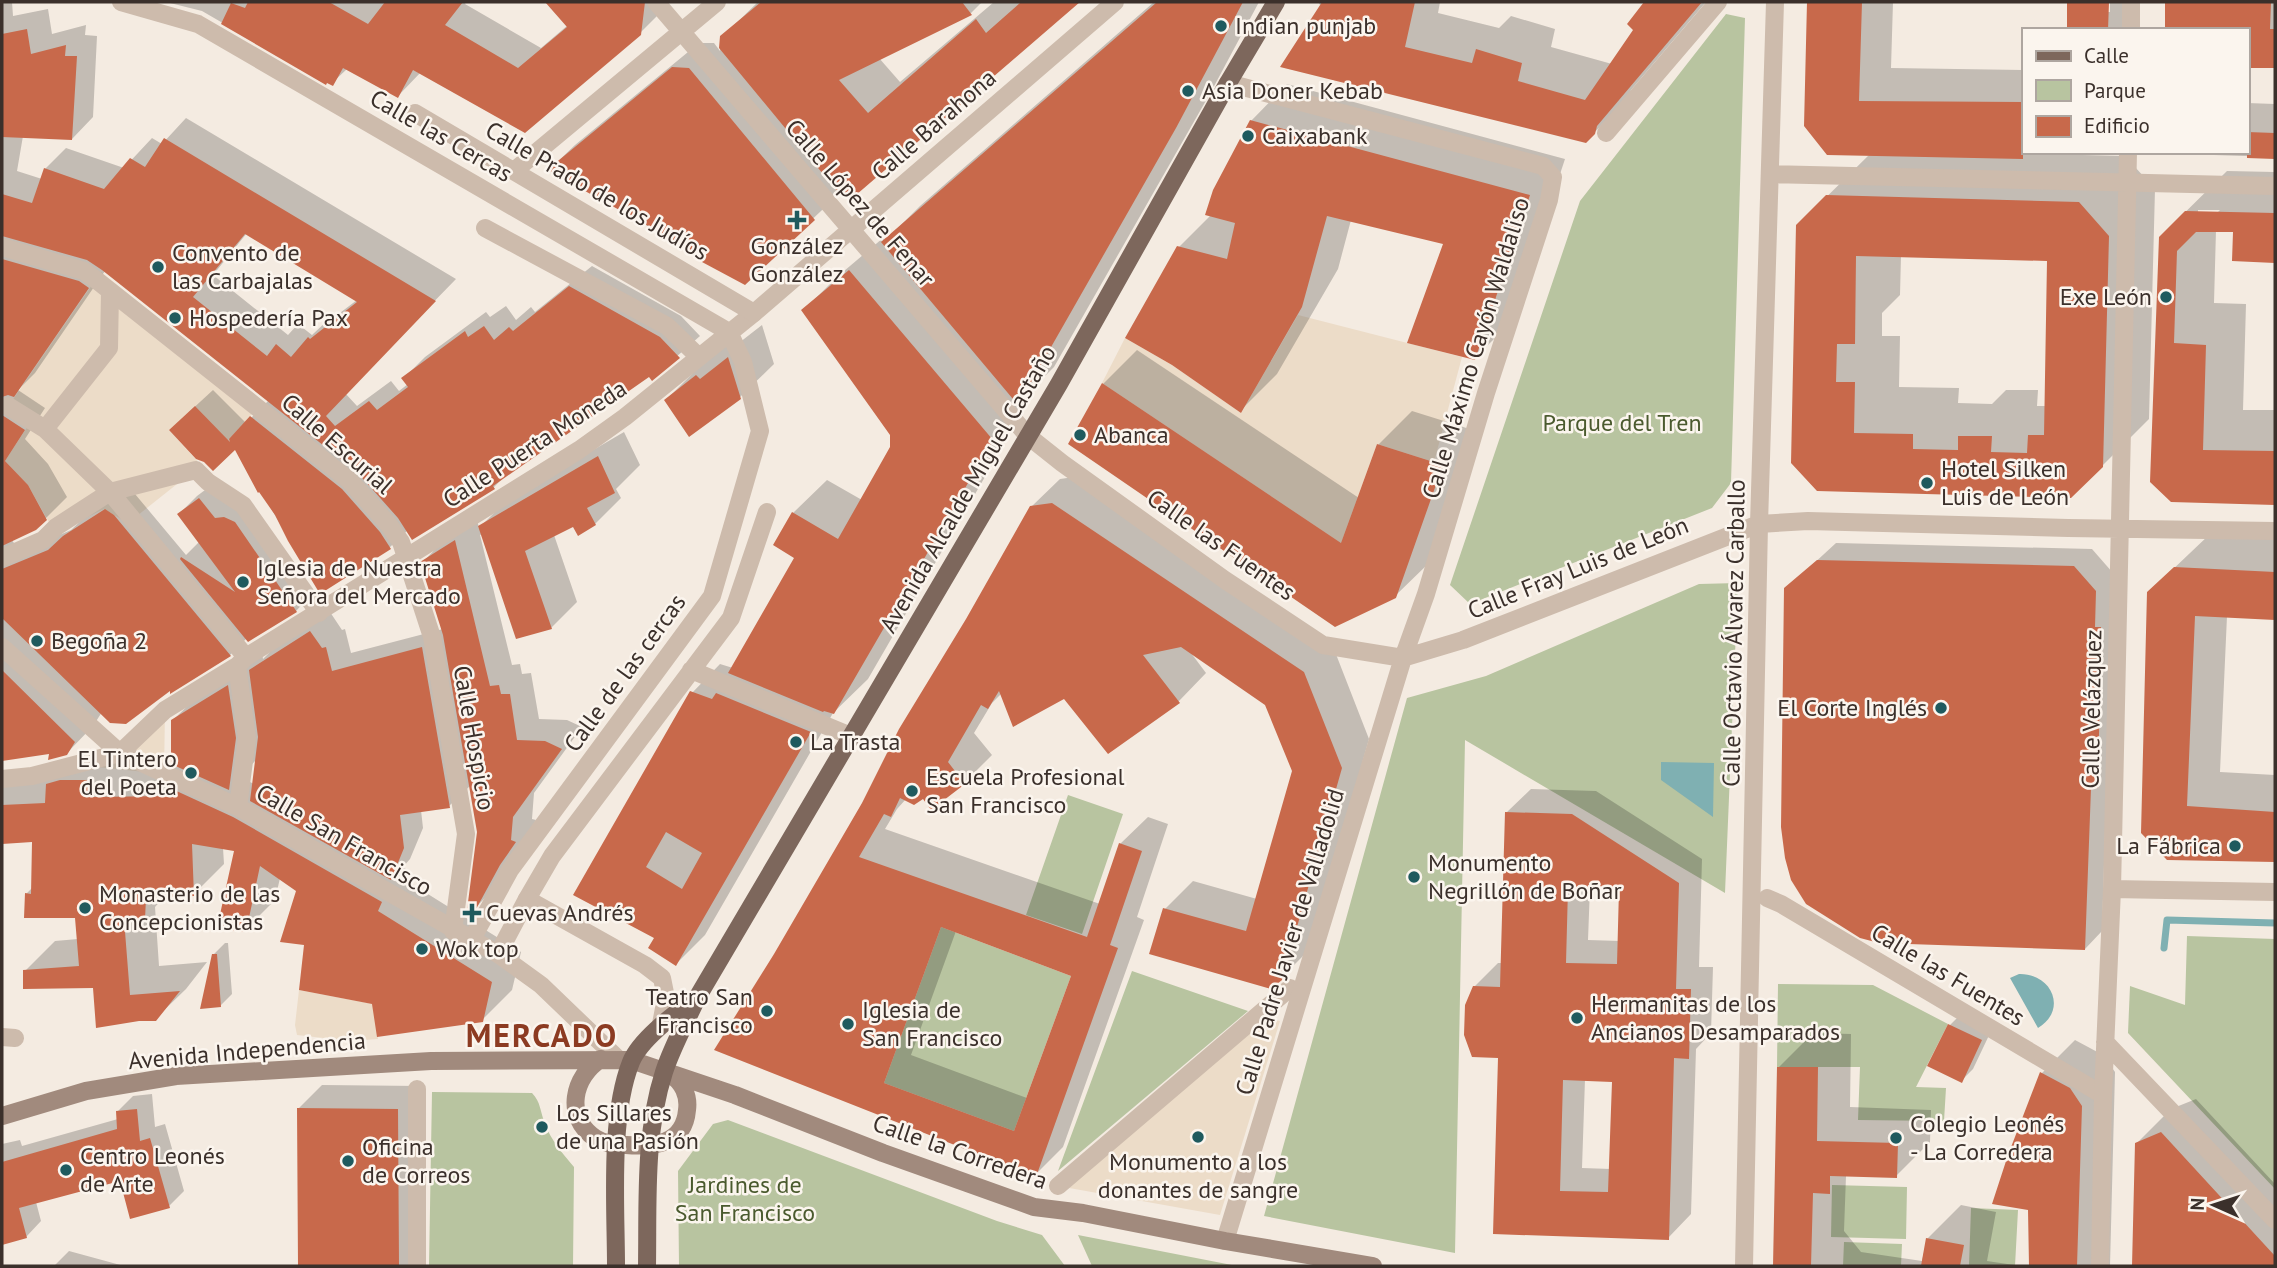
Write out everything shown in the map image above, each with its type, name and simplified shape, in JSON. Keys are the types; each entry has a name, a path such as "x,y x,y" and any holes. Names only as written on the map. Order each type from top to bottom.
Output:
{"main road":[{"name":"Avenida Alcalde Miguel Castaño","path":"647,1266 651,1146 658,1093 665,1070 697,998 1028,436 1276,2"},
{"path":"665,1070 682,1085 688,1103 687,1114 675,1135 651,1146 617,1145 595,1138 583,1127 576,1112 575,1096 584,1072 617,1059 697,998"},
{"name":"Avenida Independencia","path":"2,1116 86,1091 176,1076 283,1068 490,1059 617,1059"},
{"name":"Calle la Corredera","path":"617,1059 665,1070 1034,1207 1083,1213 1224,1241 1373,1266"},
{"path":"616,1266 620,1109 617,1059"}],"street":[{"name":"Calle las Cercas","path":"121,2 186,19 208,29 729,332"},
{"name":"Calle López de Fenar","path":"656,2 1028,436"},
{"path":"513,171 717,2"},
{"path":"1606,133 1718,2"},
{"name":"Calle Octavio Álvarez Carballo","path":"1744,1266 1759,524 1775,2"},
{"path":"2131,2 2131,28"},
{"name":"Calle Barahona","path":"754,313 1111,3"},
{"name":"Calle Máximo Cayón Waldaliso","path":"1228,83 1543,166 1553,177 1549,200 1486,393 1426,594 1403,658"},
{"name":"Calle Prado de los Judíos","path":"415,113 754,313"},
{"name":"Calle Velázquez","path":"2100,1266 2103,1095 2112,889 2128,154"},
{"path":"1770,174 2275,187"},
{"path":"485,228 667,326 699,357"},
{"name":"Calle Escurial","path":"2,247 84,271 110,290 350,481 389,525 401,542 405,557"},
{"path":"45,429 108,348 110,290"},
{"name":"Calle Puerta Moneda","path":"120,753 165,710 579,450 625,417 754,313"},
{"name":"Calle de las cercas","path":"472,939 510,870 712,596 760,431 743,362 729,332"},
{"path":"8,406 45,429 110,492 242,662 247,738 238,807"},
{"name":"Calle las Fuentes","path":"1028,436 1226,580 1323,645 1403,658"},
{"path":"2,558 43,540 56,527 110,492 196,470 208,482 243,505 319,613"},
{"path":"498,954 552,856 731,618 766,512"},
{"name":"Calle Fray Luis de León","path":"1403,658 1463,640 1759,524 1808,521 1987,527 2275,531"},
{"name":"Calle Hospicio","path":"405,557 432,637 466,834 453,931"},
{"name":"Calle San Francisco","path":"2,647 120,753 238,807 453,931 498,954 541,985 617,1059"},
{"name":"Calle Padre Javier de Valladolid","path":"1224,1241 1403,658"},
{"path":"691,670 851,736"},
{"path":"2,779 32,776 120,753"},
{"path":"2112,889 2275,892"},
{"name":"Calle las Fuentes","path":"1767,898 2103,1095"},
{"path":"527,899 645,965 662,978 666,998 661,1024"},
{"path":"1058,1186 1290,988"},
{"path":"2105,1042 2275,1220"},
{"path":"417,1089 417,1266"}],"green space":[{"name":"Parque del Tren","path":"1726,14 1745,18 1731,483 1712,508 1470,604 1450,585 1580,201"},
{"path":"1738,583 1725,893 1465,740 1455,1253 1264,1216 1407,698 1486,676 1699,584"},
{"path":"1068,795 1123,814 1082,934 1026,915"},
{"path":"941,927 1071,976 1014,1131 884,1083"},
{"path":"2187,936 2275,939 2275,1189 2128,1033 2130,986 2185,1005"},
{"path":"1132,971 1248,1011 1058,1171"},
{"path":"1778,984 1873,985 1948,1024 1916,1087 1946,1088 1944,1121 1858,1120 1860,1067 1777,1067"},
{"path":"432,1092 532,1093 535,1096 551,1136 574,1167 573,1266 429,1266"},
{"name":"Jardines de San Francisco","path":"728,1120 997,1221 1042,1235 1065,1266 679,1266 678,1171 713,1124"},
{"path":"1832,1185 1907,1187 1906,1239 1831,1237"},
{"path":"1971,1208 2018,1210 2015,1266 1969,1266"},
{"path":"1078,1235 1237,1266 1092,1266"},
{"path":"1844,1242 1902,1244 1901,1266 1843,1266"}],"shaded area":[{"path":"101,272 258,397 252,414 228,440 195,406 169,430 201,465 128,523 104,509 62,529 50,524 28,485 5,461 28,426 5,411"},
{"path":"1298,315 1462,357 1434,462 1377,444 1341,543 1102,383 1125,338 1172,365 1241,413"},
{"path":"165,710 164,774 79,765 136,731"},
{"path":"299,990 373,1004 378,1039 350,1041 297,1035 295,1025"},
{"path":"1257,1016 1280,1021 1220,1215 1058,1186"}],"water":[{"path":"1661,762 1714,763 1713,817 1661,780"},
{"path":"2019,974 2040,979 2052,994 2052,1012 2038,1028 2010,978"}],"building":[{"path":"248,2 329,2 368,24 385,2 463,2 445,25 518,68 567,27 545,2 645,2 641,35 525,133 413,70 398,98 343,68 333,86 327,83 326,85 221,24 231,3 245,8"},
{"path":"761,2 962,2 972,15 839,80 868,113 976,19 986,33 1021,2 1080,2 856,195 842,197 719,48 720,36"},
{"path":"1157,2 1243,2 1176,128 1018,405 881,242"},
{"path":"1322,2 1415,2 1405,47 1472,63 1476,49 1522,63 1518,81 1585,100 1633,30 1627,24 1644,2 1702,2 1597,126 1595,134 1586,143 1280,67"},
{"path":"1807,2 1862,2 1859,101 2022,102 2023,159 1827,155 1804,126"},
{"path":"2067,2 2109,2 2108,28 2067,28"},
{"path":"2165,2 2271,2 2270,29 2275,29 2275,68 2249,68 2249,28 2165,28"},
{"path":"27,29 31,54 66,45 65,56 77,56 72,140 2,137 2,34"},
{"path":"672,67 689,68 815,220 745,285 702,262 703,259 652,228 547,170"},
{"path":"1250,120 1530,195 1475,360 1407,343 1443,244 1327,216 1302,307 1241,413 1172,365 1125,338 1177,246 1227,259 1235,223 1205,215 1213,190"},
{"path":"2249,132 2275,133 2275,159 2247,158"},
{"path":"164,138 436,301 326,416 335,426 369,401 377,410 408,387 401,378 465,331 468,337 484,326 494,340 509,327 513,331 569,286 660,337 680,358 652,381 649,377 493,486 495,489 412,540 398,518 357,472 102,270 87,260 2,236 2,194 32,203 44,168 104,189 130,158 145,167","holes":["245,234 357,302 310,339 308,337 291,357 276,344 267,356 193,297"]},
{"path":"1826,195 2079,202 2109,236 2103,467 2071,498 1817,491 1791,463 1796,225","holes":["1856,256 2047,261 2044,435 2028,435 2027,453 1991,452 1992,436 1958,436 1958,450 1913,449 1913,434 1854,433 1855,382 1836,382 1837,344 1855,344"]},
{"path":"2185,211 2275,213 2275,263 2232,261 2233,232 2196,232 2177,251 2174,343 2206,345 2203,450 2275,451 2275,505 2171,502 2150,482 2159,237"},
{"path":"2,259 79,281 89,288 14,397 2,397"},
{"path":"849,270 993,440 834,714 823,712 728,673 794,558 773,545 792,512 838,539 890,447 890,435 801,310"},
{"path":"728,357 741,399 689,437 664,400 696,375 700,379"},
{"path":"1102,383 1341,543 1377,444 1443,465 1396,598 1335,627 1068,444"},
{"path":"195,406 230,442 229,439 250,416 342,489 380,532 391,549 320,594 235,450 213,471 204,462 196,459 169,430"},
{"path":"2,415 25,430 5,461 28,485 47,520 36,530 2,546"},
{"path":"598,456 615,493 587,508 596,525 578,536 573,527 525,551 552,629 516,639 478,526"},
{"name":"Iglesia de Nuestra Señora del Mercado","path":"199,498 215,518 224,517 235,522 297,612 248,642 180,559 181,557 235,592 177,514"},
{"path":"1052,503 1304,672 1342,768 1282,980 1271,989 1149,954 1163,908 1246,931 1292,771 1265,705 1181,647 1143,655 1180,703 1108,754 1064,699 1013,727 999,691 988,709 981,705 948,762 965,784 931,810 923,799 914,805 900,798 891,817 884,814 859,857 1087,937 1119,843 1142,851 1110,945 1118,948 1036,1177 714,1050 774,954 862,803 899,729 1030,506","holes":["941,927 1071,976 1014,1131 884,1083"]},
{"path":"105,509 114,515 231,656 170,694 170,691 126,724 110,723 2,618 2,569 48,550 63,536"},
{"path":"455,540 490,686 499,685 501,694 510,694 517,740 545,741 562,749 513,817 511,840 516,842 475,911 467,910 477,832 443,635 420,562"},
{"name":"El Corte Inglés","path":"1817,560 2074,566 2096,591 2095,627 2101,627 2098,788 2091,788 2085,950 1879,943 1860,938 1806,904 1791,880 1781,827 1784,588"},
{"path":"2174,567 2275,572 2275,620 2195,616 2187,806 2275,812 2275,862 2167,860 2141,833 2147,592"},
{"path":"310,631 322,648 326,647 332,671 422,647 450,808 400,815 404,848 391,880 250,801 258,737 249,670"},
{"path":"2,670 75,742 67,755 48,760 49,754 2,761"},
{"path":"228,685 236,738 229,790 171,764 171,720"},
{"path":"690,691 712,699 716,693 811,732 676,966 648,948 654,938 573,895","holes":["666,832 702,853 682,889 646,867"]},
{"path":"60,780 91,780 90,797 170,796 170,788 233,817 382,902 378,911 492,982 483,1022 377,1037 372,1004 299,990 304,945 280,942 296,891 260,866 246,932 217,928 234,851 192,844 194,896 146,898 145,919 124,919 130,995 180,991 156,1021 96,1028 93,988 23,989 23,970 79,966 75,918 24,918 25,893 31,894 32,842 2,844 2,805 45,803 46,784"},
{"name":"Hermanitas de los Ancianos Desamparados","path":"1505,812 1572,814 1679,883 1676,989 1691,989 1689,1059 1674,1058 1669,1240 1493,1234 1498,1058 1472,1057 1464,1035 1465,1005 1473,986 1500,987","holes":["1568,888 1619,889 1617,964 1566,963","1563,1080 1612,1082 1608,1192 1560,1191"]},
{"path":"212,954 217,954 221,1007 200,1009"},
{"path":"1948,1024 1982,1040 1962,1083 1927,1066"},
{"path":"1777,1067 1818,1067 1817,1141 1898,1143 1897,1178 1830,1176 1830,1194 1813,1193 1811,1266 1773,1266"},
{"path":"2040,1072 2070,1088 2082,1106 2077,1266 2029,1266 2028,1210 1992,1204"},
{"name":"Oficina de Correos","path":"297,1108 398,1109 399,1266 298,1266"},
{"path":"137,1109 140,1141 150,1138 170,1208 130,1219 120,1181 19,1208 27,1238 2,1245 2,1162 117,1129 116,1111"},
{"path":"2161,1132 2275,1256 2275,1266 2132,1266 2135,1143"},
{"path":"1926,1238 1964,1245 1960,1266 1921,1266"}],"waterway":[{"path":"2164,948 2167,920 2275,923"}],"place":[{"name":"Indian punjab","path":"1221,26"},
{"name":"Asia Doner Kebab","path":"1188,91"},
{"name":"Caixabank","path":"1248,136"},
{"name":"González González","path":"797,220"},
{"name":"Convento de las Carbajalas","path":"158,267"},
{"name":"Exe León","path":"2166,297"},
{"name":"Hospedería Pax","path":"175,318"},
{"name":"Abanca","path":"1080,435"},
{"name":"Hotel Silken Luis de León","path":"1927,483"},
{"name":"Iglesia de Nuestra Señora del Mercado","path":"243,582"},
{"name":"Begoña 2","path":"37,641"},
{"name":"El Corte Inglés","path":"1941,708"},
{"name":"La Trasta","path":"796,742"},
{"name":"El Tintero del Poeta","path":"191,773"},
{"name":"Escuela Profesional San Francisco","path":"912,791"},
{"name":"La Fábrica","path":"2235,846"},
{"name":"Monumento Negrillón de Boñar","path":"1414,877"},
{"name":"Monasterio de las Concepcionistas","path":"85,908"},
{"name":"Cuevas Andrés","path":"472,913"},
{"name":"Wok top","path":"422,949"},
{"name":"Teatro San Francisco","path":"767,1011"},
{"name":"Hermanitas de los Ancianos Desamparados","path":"1577,1018"},
{"name":"Iglesia de San Francisco","path":"848,1024"},
{"name":"Los Sillares de una Pasión","path":"542,1127"},
{"name":"Monumento a los donantes de sangre","path":"1198,1137"},
{"name":"Colegio Leonés - La Corredera","path":"1896,1138"},
{"name":"Oficina de Correos","path":"348,1161"},
{"name":"Centro Leonés de Arte","path":"66,1170"}],"district":[{"name":"MERCADO","path":"542,1036"}]}
